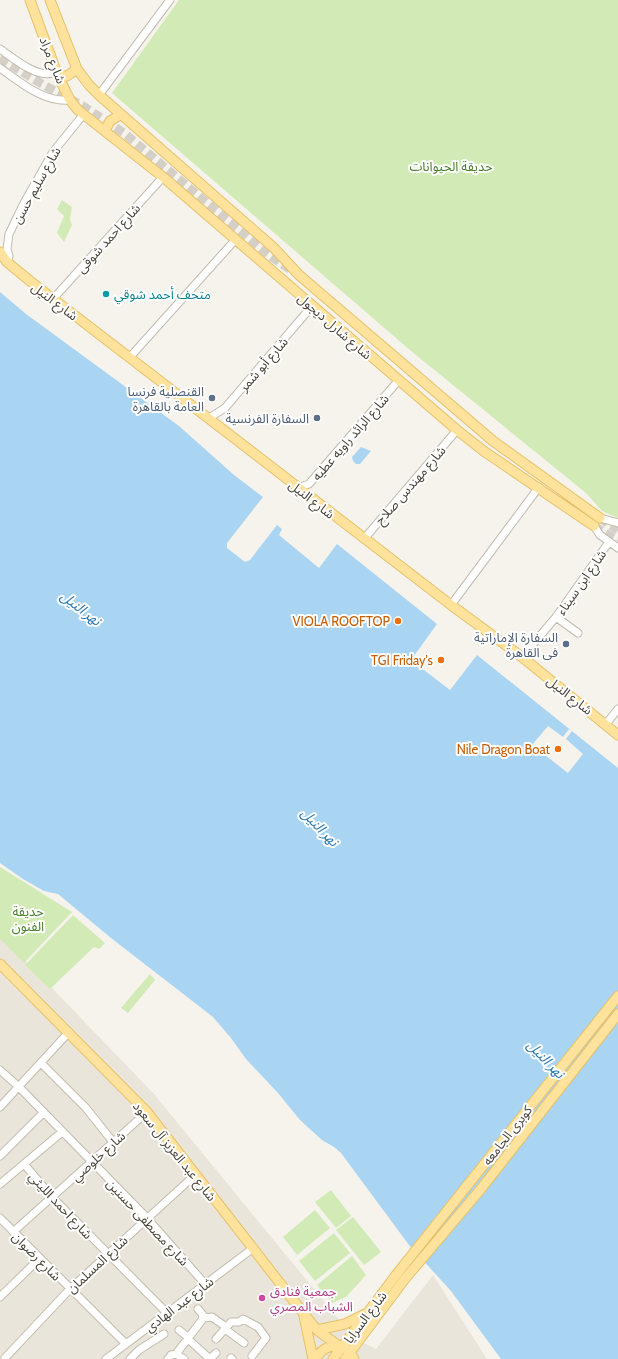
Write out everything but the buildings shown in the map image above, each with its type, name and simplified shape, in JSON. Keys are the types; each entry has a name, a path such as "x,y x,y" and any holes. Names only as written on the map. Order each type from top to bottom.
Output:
{"main road":[{"name":"شارع مراد","path":"30,0 57,73 70,100 83,115"},
{"name":"شارع مراد","path":"50,0 77,69 99,95"},
{"path":"57,73 67,76 77,69"},
{"name":"شارع شارل ديجول","path":"99,95 120,115 274,248 299,275 492,441 597,522"},
{"name":"شارع شارل ديجول","path":"83,115 163,177 398,381 457,430 539,487 597,522"},
{"path":"105,131 110,120 120,115"},
{"name":"شارع النيل","path":"0,252 7,262 53,299 451,606 522,657 618,735"},
{"name":"شارع عبد العزيز آل سعود","path":"0,964 69,1032 146,1112 317,1330 340,1347 350,1357"},
{"name":"كوبرى الجامعه","path":"396,1275 618,996"},
{"name":"كوبرى الجامعه","path":"404,1280 480,1190 618,1014"},
{"name":"شارع السرايا","path":"333,1359 340,1347 396,1275"},
{"name":"شارع السرايا","path":"350,1357 404,1280"},
{"path":"317,1330 345,1324 358,1319 370,1310"},
{"name":"شارع عبد العزيز آل سعود","path":"304,1314 314,1359"},
{"path":"314,1359 326,1348 340,1347"}],"street":[{"path":"99,95 170,0"},
{"path":"0,49 39,72 49,74 57,73"},
{"path":"0,68 38,93 59,101 70,100"},
{"name":"شارع سليم حسن","path":"7,262 9,256 7,249 9,234 24,203 53,152 83,115"},
{"name":"شارع احمد شوقى","path":"53,299 163,177"},
{"path":"130,357 236,239"},
{"name":"شارع أبو شمر","path":"209,418 225,408 312,306"},
{"name":"شارع الرائد راويه عطيه","path":"298,488 309,484 398,381"},
{"name":"شارع مهندس صلاح","path":"364,539 457,430"},
{"path":"451,606 539,487"},
{"path":"618,523 597,522 600,535 618,548"},
{"name":"شارع ابن سيناء","path":"522,657 556,617 609,542"},
{"path":"556,617 578,633"},
{"path":"606,724 618,709"},
{"path":"0,1107 69,1032"},
{"path":"41,1062 81,1104 113,1142"},
{"name":"شارع مصطفى حسنين","path":"0,1070 20,1087 147,1218 205,1284"},
{"path":"0,1156 44,1112"},
{"name":"شارع خلوصي","path":"13,1232 146,1112"},
{"path":"0,1184 62,1132"},
{"name":"شارع احمد الليثي","path":"24,1164 52,1197 167,1313"},
{"name":"شارع المسلمان","path":"3,1357 70,1289 195,1175"},
{"name":"شارع رضوان","path":"1,1221 126,1344"},
{"name":"شارع عبد الهادي","path":"106,1359 252,1248"},
{"path":"0,1297 40,1259"},
{"path":"198,1309 203,1318"},
{"path":"168,1359 171,1355 176,1354 203,1318 212,1317 244,1344"},
{"path":"216,1339 231,1322 239,1322 244,1319 258,1327 266,1337 266,1340 252,1356"},
{"path":"179,1330 210,1359 216,1353"},
{"path":"130,1359 139,1350 164,1334"},
{"path":"176,1354 184,1359"}],"shaded area":[{"path":"0,934 154,1094 354,1338 376,1349 433,1275 487,1359 0,1359"}],"green space":[{"name":"حديقة الحيوانات","path":"179,0 618,0 618,518 602,511 586,493 411,351 112,93"},
{"path":"62,200 72,207 70,219 72,225 64,242 57,233 64,216 57,209"},
{"name":"حديقة الفنون","path":"0,867 72,912 24,963 0,939"},
{"path":"73,915 105,943 99,949 94,947 50,989 25,965"},
{"path":"150,974 155,980 128,1013 121,1008"},
{"path":"331,1190 351,1216 336,1228 315,1202"},
{"path":"315,1210 330,1228 297,1255 283,1237"},
{"path":"353,1217 381,1252 364,1265 336,1230"},
{"path":"334,1233 350,1253 315,1281 299,1261"},
{"path":"352,1256 366,1275 346,1297 332,1303 317,1285"}],"water":[{"name":"نهر النيل","path":"0,292 26,314 179,426 234,475 263,497 227,543 227,548 245,562 250,560 277,525 282,529 279,535 319,568 337,544 437,624 411,660 450,690 477,655 618,768 618,1359 501,1359 451,1291 409,1245 341,1153 322,1140 300,1120 278,1093 246,1059 213,1017 111,938 58,894 44,891 0,863"},
{"path":"361,447 371,451 360,464 356,464 352,457"}],"pier":[{"name":"Nile Dragon Boat","path":"548,726 563,737 569,729 572,731 566,739 583,754 568,773 532,745"}],"tunnel":[{"path":"0,58 42,84 83,106 124,133 269,255 294,272"},
{"path":"600,518 618,530"},
{"path":"594,526 618,541"}],"place":[{"name":"متحف أحمد شوقي","path":"106,294"},
{"name":"القنصلية فرنسا العامة بالقاهرة","path":"212,398"},
{"name":"السفارة الفرنسية","path":"317,418"},
{"name":"VIOLA ROOFTOP","path":"398,621"},
{"name":"السفارة الإماراتية فى القاهرة","path":"566,644"},
{"name":"TGI Friday's","path":"441,660"},
{"name":"Nile Dragon Boat","path":"558,749"},
{"name":"جمعية فنادق الشباب المصري","path":"262,1298"}]}
